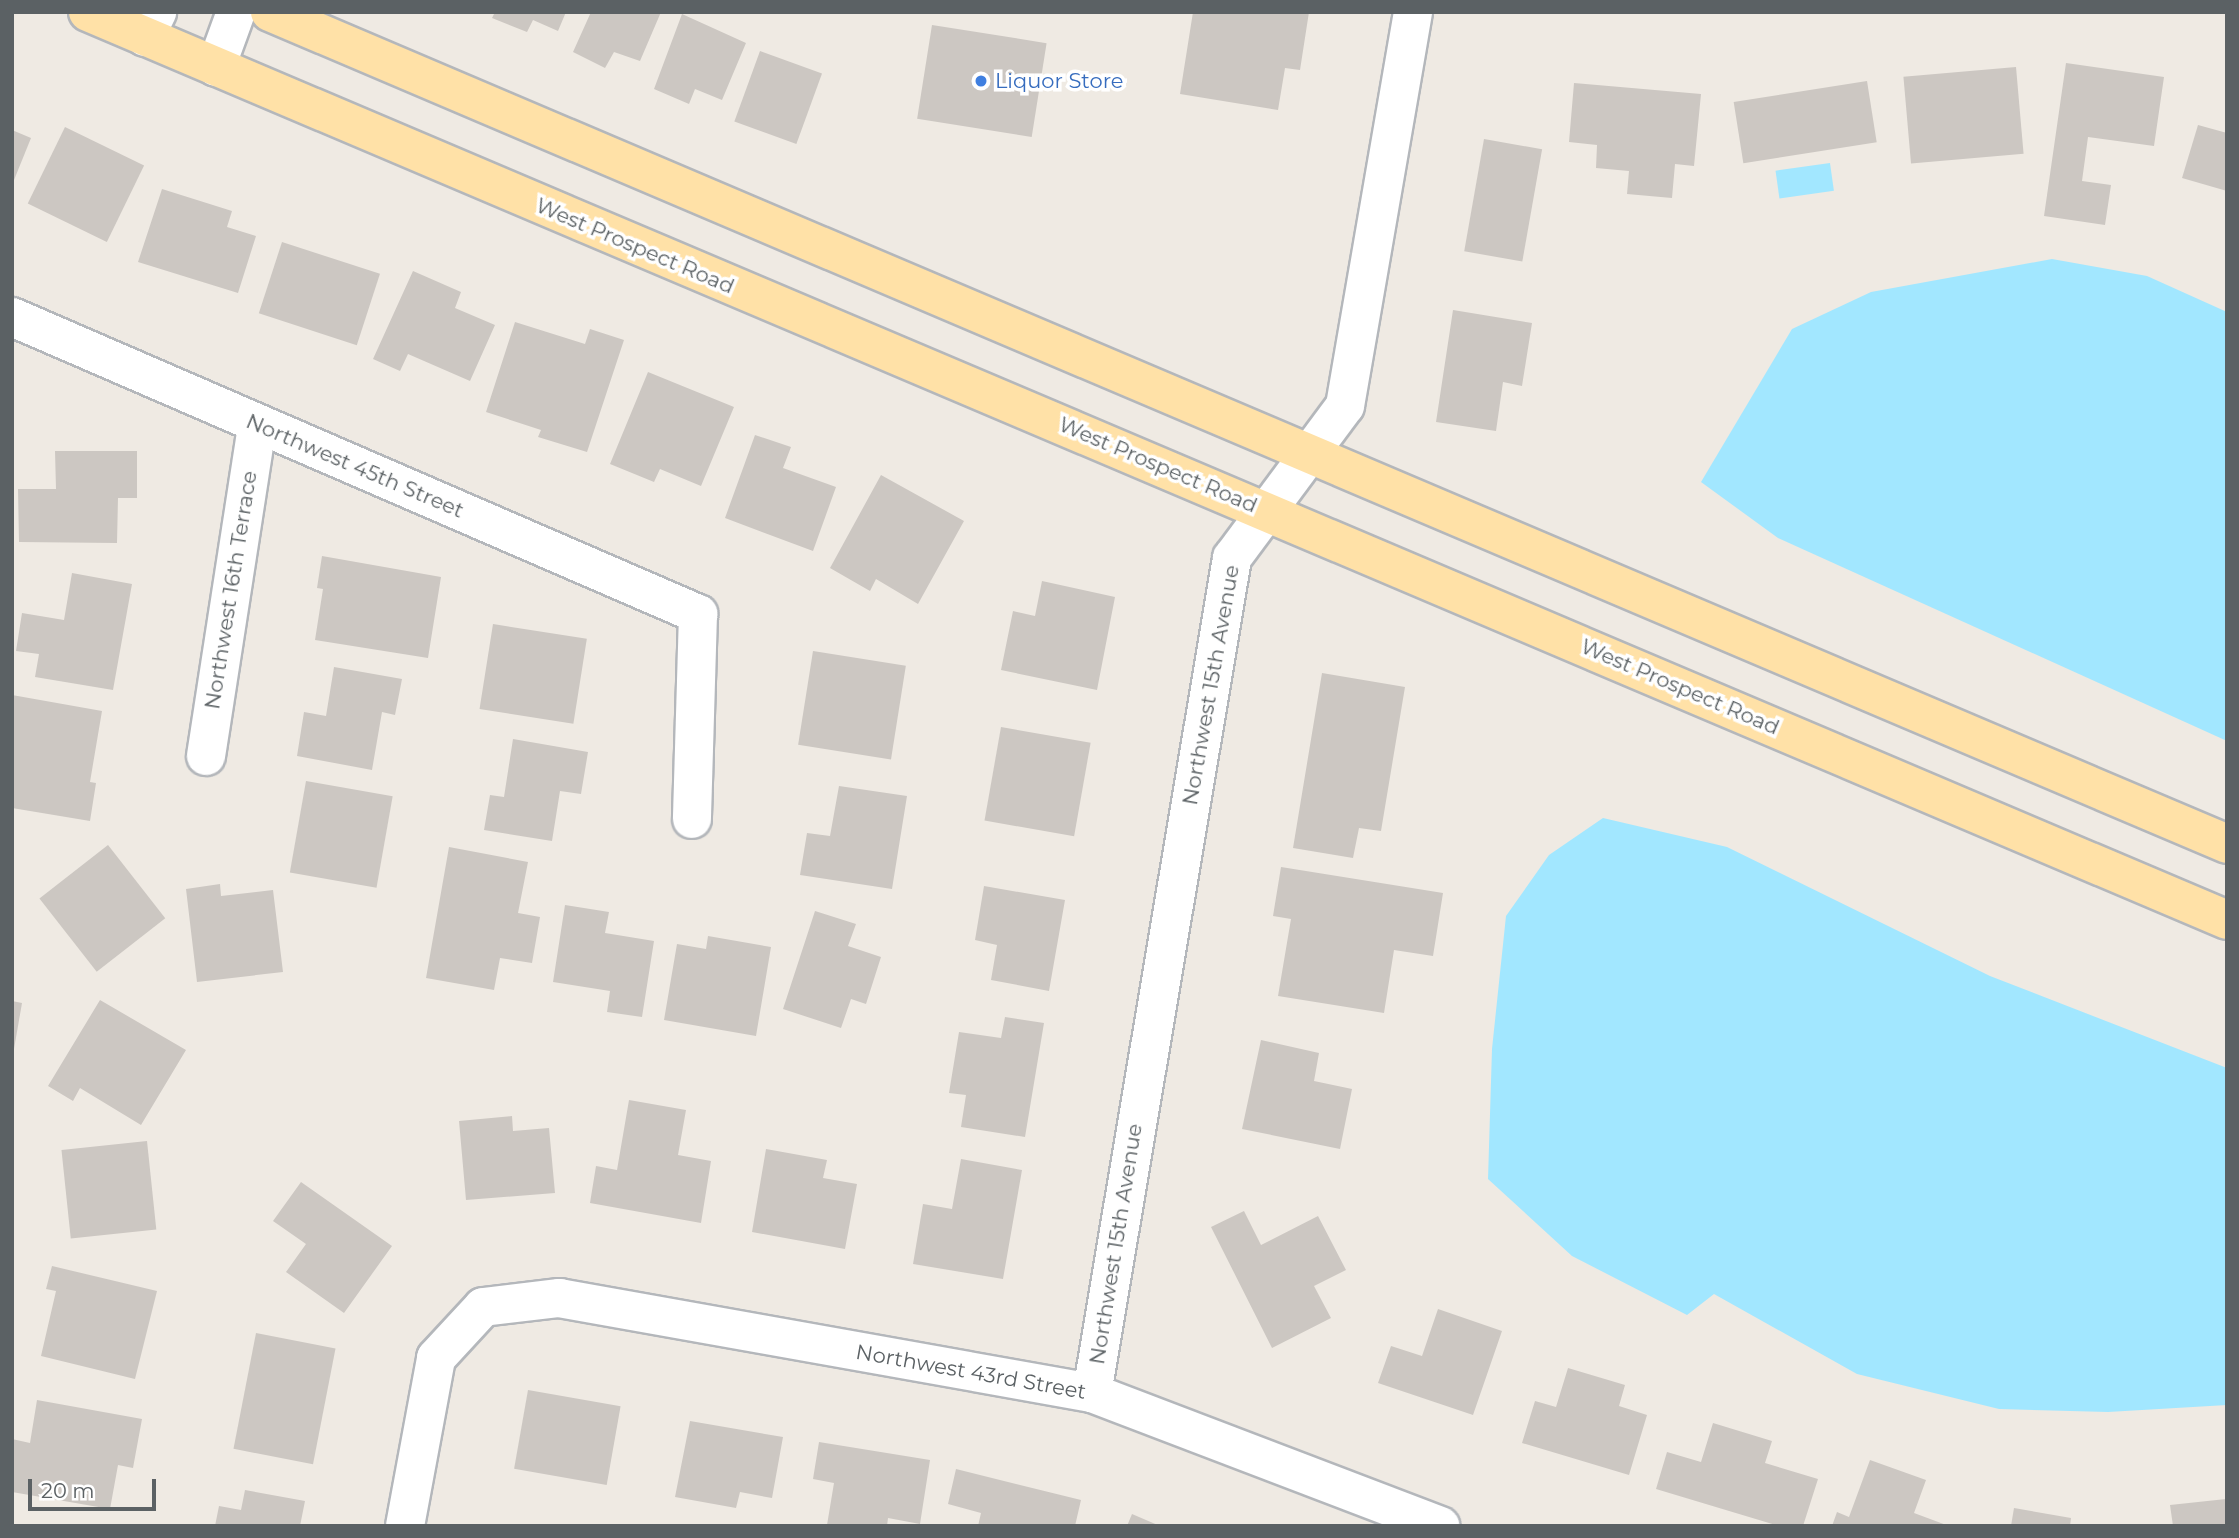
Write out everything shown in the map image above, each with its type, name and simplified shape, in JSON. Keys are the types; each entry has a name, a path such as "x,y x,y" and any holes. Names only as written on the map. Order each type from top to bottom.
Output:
{"main road":[{"name":"West Prospect Road","path":"88,12 151,24 216,67 2227,920"},
{"path":"270,12 2227,844"}],"street":[{"path":"216,67 236,12"},
{"name":"Northwest 15th Avenue","path":"1092,1393 1232,558 1345,406 1413,12"},
{"name":"Northwest 45th Street","path":"12,317 698,614 692,820"},
{"name":"Northwest 16th Terrace","path":"206,756 257,425"},
{"name":"Northwest 43rd Street","path":"405,1526 436,1358 483,1307 559,1298 1092,1393 1440,1526"}],"water":[{"path":"1830,163 1834,191 1779,198 1776,171"},
{"path":"2052,259 2147,276 2227,312 2227,741 1778,538 1701,482 1792,329 1871,292"},
{"path":"1603,818 1727,847 1990,976 2227,1068 2227,1405 2108,1412 1999,1409 1857,1374 1714,1294 1687,1315 1572,1256 1488,1179 1492,1049 1506,916 1549,855"}],"building":[{"path":"495,12 566,12 558,31 533,20 527,32 492,18"},
{"path":"591,12 661,12 640,61 614,52 605,68 573,52"},
{"path":"1193,12 1309,12 1300,70 1285,68 1278,110 1180,94"},
{"path":"682,14 746,43 722,100 695,89 689,104 654,89"},
{"name":"Liquor Store","path":"932,25 1047,43 1032,137 917,119"},
{"path":"760,51 822,74 796,144 734,121"},
{"path":"2066,63 2164,77 2154,146 2088,137 2082,181 2111,185 2105,225 2044,216"},
{"path":"2016,67 2024,154 1911,164 1903,77"},
{"path":"1867,81 1877,142 1743,163 1734,102"},
{"path":"1574,83 1701,94 1694,166 1675,164 1672,198 1627,194 1629,171 1596,168 1597,145 1569,142"},
{"path":"2198,125 2227,133 2227,191 2182,178"},
{"path":"65,127 144,166 107,242 28,203"},
{"path":"12,130 31,138 12,185"},
{"path":"1484,139 1542,149 1522,262 1464,251"},
{"path":"162,189 232,211 227,227 256,236 238,293 138,262"},
{"path":"282,242 380,274 357,345 259,313"},
{"path":"413,271 461,292 455,308 495,325 470,381 408,354 400,371 373,359"},
{"path":"1453,310 1532,323 1522,386 1503,382 1496,431 1436,422"},
{"path":"515,322 585,344 590,329 624,340 587,452 538,437 541,430 486,412"},
{"path":"648,372 734,407 701,486 660,469 654,482 610,464"},
{"path":"755,435 791,447 783,468 836,487 813,551 725,518"},
{"path":"55,451 137,451 137,498 118,498 117,543 19,542 18,489 56,489"},
{"path":"881,475 964,521 918,604 876,579 870,591 830,568"},
{"path":"322,556 441,577 428,658 315,640 323,589 317,588"},
{"path":"72,573 132,584 113,690 35,677 39,654 16,651 22,613 64,620"},
{"path":"1042,581 1115,597 1097,690 1001,670 1013,611 1035,616"},
{"path":"493,624 587,639 573,724 480,709"},
{"path":"813,651 906,666 891,760 798,745"},
{"path":"334,667 402,679 395,715 382,712 372,770 297,756 304,712 326,716"},
{"path":"1322,673 1405,687 1381,831 1359,828 1353,858 1293,848"},
{"path":"12,695 102,711 90,782 96,783 90,821 12,808"},
{"path":"1001,727 1091,743 1074,836 985,821"},
{"path":"513,739 588,752 581,794 560,791 552,841 484,830 490,795 504,797"},
{"path":"306,781 393,796 377,888 290,873"},
{"path":"839,786 907,796 892,889 800,875 807,833 830,836"},
{"path":"108,845 165,918 97,972 39,899"},
{"path":"449,847 528,862 518,913 540,917 532,963 500,958 494,990 426,978"},
{"path":"1281,867 1443,893 1433,956 1394,950 1384,1013 1278,996 1291,919 1273,916"},
{"path":"220,884 221,896 273,890 283,972 197,982 186,889"},
{"path":"984,886 1065,900 1049,991 991,980 997,945 975,940"},
{"path":"565,905 609,912 605,933 654,941 642,1017 607,1012 610,991 553,982"},
{"path":"815,911 856,924 848,946 881,957 866,1004 851,999 841,1028 783,1009"},
{"path":"708,936 771,947 756,1036 664,1020 677,944 706,949"},
{"path":"100,1000 186,1050 141,1125 80,1088 73,1101 48,1086"},
{"path":"12,1001 22,1003 14,1049 12,1049"},
{"path":"1005,1017 1044,1023 1025,1137 961,1127 966,1095 949,1093 959,1032 1001,1038"},
{"path":"1261,1040 1319,1053 1314,1081 1352,1089 1340,1149 1242,1129"},
{"path":"629,1100 686,1110 678,1155 711,1161 701,1223 590,1203 596,1166 617,1170"},
{"path":"512,1116 513,1131 549,1128 555,1193 466,1200 459,1121"},
{"path":"147,1141 156,1230 71,1239 61,1150"},
{"path":"766,1149 827,1160 823,1178 857,1184 845,1249 752,1232"},
{"path":"961,1159 1022,1170 1003,1279 913,1264 923,1204 952,1209"},
{"path":"301,1182 392,1246 344,1313 286,1272 306,1244 273,1221"},
{"path":"1244,1211 1261,1245 1318,1216 1346,1270 1314,1286 1331,1318 1272,1348 1211,1227"},
{"path":"52,1266 157,1291 135,1379 41,1356 56,1291 46,1289"},
{"path":"1438,1309 1502,1331 1473,1415 1378,1383 1391,1346 1422,1356"},
{"path":"256,1333 336,1348 313,1464 233,1449"},
{"path":"1568,1368 1625,1385 1619,1406 1647,1415 1629,1475 1522,1443 1535,1401 1556,1407"},
{"path":"528,1390 621,1406 607,1485 514,1469"},
{"path":"37,1400 142,1419 133,1468 118,1465 110,1509 12,1492 12,1439 30,1443"},
{"path":"690,1421 783,1437 772,1498 740,1492 736,1508 675,1497"},
{"path":"1713,1423 1772,1441 1765,1463 1818,1479 1803,1526 1779,1526 1656,1489 1667,1452 1701,1462"},
{"path":"819,1442 930,1460 920,1524 888,1518 887,1526 827,1525 834,1483 813,1479"},
{"path":"1870,1460 1926,1480 1914,1513 1949,1526 1832,1526 1837,1512 1849,1517"},
{"path":"956,1469 1081,1500 1075,1526 978,1526 981,1513 948,1504"},
{"path":"245,1490 305,1501 300,1526 215,1526 219,1506 241,1510"},
{"path":"2226,1499 2227,1526 2173,1526 2170,1505"},
{"path":"2014,1508 2071,1518 2070,1526 2011,1526"},
{"path":"1132,1514 1160,1526 1127,1526"}],"place":[{"name":"Liquor Store","path":"981,81"}]}
